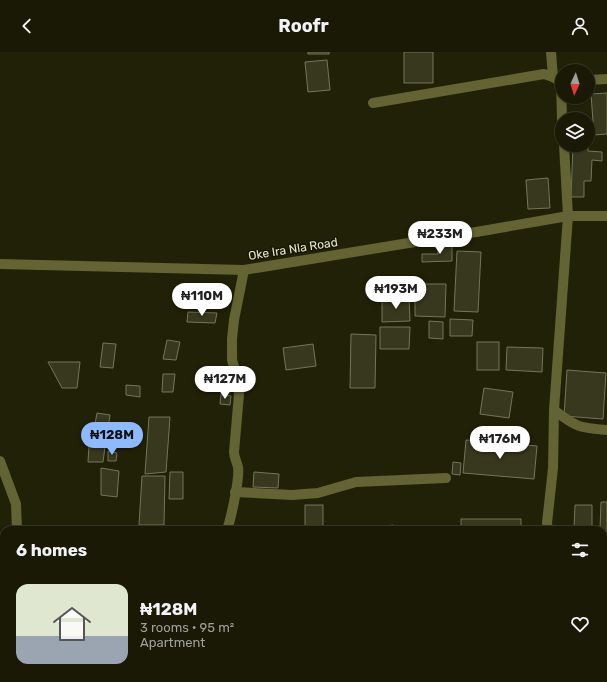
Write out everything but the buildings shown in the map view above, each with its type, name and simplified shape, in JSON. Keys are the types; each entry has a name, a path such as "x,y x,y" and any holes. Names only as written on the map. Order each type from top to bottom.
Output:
{"street":[{"path":"551,52 555,66"},
{"path":"373,103 535,75 544,74 555,79"},
{"path":"595,80 607,79"},
{"path":"547,526 553,468 554,410 568,216 564,152"},
{"name":"Oke Ira Nla Road","path":"228,526 239,476 238,466 234,459 234,452 239,394 232,360 232,339 234,320 244,270 481,232 568,216 607,216"},
{"path":"0,264 244,270"},
{"path":"554,410 577,426 585,429 607,430"},
{"path":"0,461 16,504 17,526"},
{"path":"235,492 292,495 318,493 356,482 446,478"}]}
